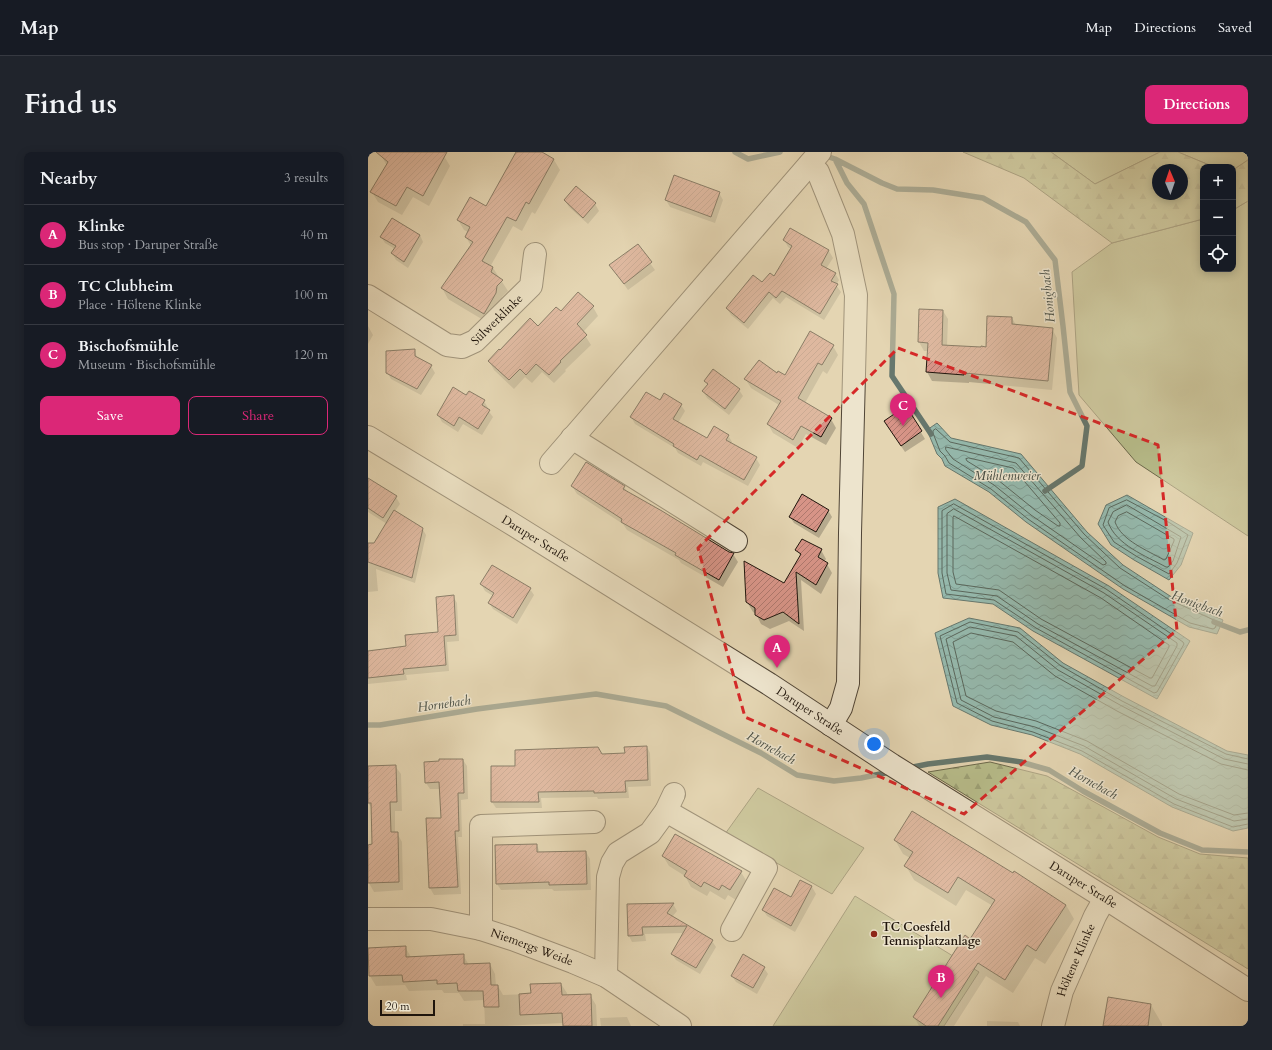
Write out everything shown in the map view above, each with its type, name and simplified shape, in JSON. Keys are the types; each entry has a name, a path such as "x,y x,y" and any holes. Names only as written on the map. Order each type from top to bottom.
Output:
{"street":[{"path":"551,463 815,158"},
{"path":"815,158 818,172 843,234 856,295 848,684 841,708 831,724"},
{"name":"Sülwerklinke","path":"368,296 447,345 462,347 475,341 531,286 535,254"},
{"name":"Daruper Straße","path":"368,437 769,684 899,769 1106,898 1248,990"},
{"path":"572,438 736,542"},
{"path":"606,976 608,877 612,863 618,853 650,833 670,803 766,868 732,930"},
{"path":"481,929 481,826 594,822"},
{"name":"Höltene Klinke","path":"1053,1026 1062,991 1095,916 1106,898"},
{"name":"Niemergs Weide","path":"368,919 431,919 481,929 573,962 606,976 680,1026"}],"highlighted area":[{"path":"898,348 1158,445 1177,630 964,814 745,717 698,548"}],"green space":[{"path":"963,152 1051,152 1095,184 1160,152 1178,152 1207,164 1200,164 1200,220 1112,243 1024,178"},
{"path":"1051,152 1160,152 1095,184"},
{"path":"1178,152 1248,152 1248,160 1236,168 1236,164 1207,164"},
{"path":"1248,160 1248,201 1236,208 1236,200 1236,168"},
{"path":"1248,201 1248,536 1136,462 1079,395 1072,272 1112,243 1200,220 1200,272 1236,272 1236,208"},
{"path":"990,762 1047,776 1158,837 1200,854 1248,858 1248,969 928,772"},
{"path":"758,788 864,848 832,894 725,834"},
{"name":"TC Coesfeld Tennisplatzanlage","path":"855,896 979,972 944,1026 773,1026"}],"water":[{"name":"Mühlenweier","path":"937,423 951,438 1021,454 1087,532 1123,565 1170,596 1223,620 1217,634 1189,627 1123,589 1026,522 989,492 945,466 942,459 937,454 927,430"},
{"path":"1127,495 1193,533 1181,565 1169,580 1111,545 1098,524 1106,505"},
{"path":"955,499 1109,586 1190,641 1157,699 1033,631 993,604 943,598 938,573 938,507"},
{"path":"969,618 1020,628 1063,663 1124,697 1227,751 1248,755 1248,828 1233,831 1172,807 1080,754 1032,735 991,725 953,706 935,633"}],"building":[{"path":"376,152 447,152 423,196 407,187 396,206 370,192 388,162"},
{"path":"516,152 542,152 554,159 529,204 526,202 516,221 507,217 482,261 493,267 491,272 503,280 497,286 496,293 484,314 441,288 473,242 465,237 470,227 457,220 470,197 486,206"},
{"path":"674,175 720,192 711,217 665,200"},
{"path":"576,186 596,203 583,218 564,200"},
{"path":"392,218 420,235 404,262 391,253 396,246 380,237"},
{"path":"790,228 829,250 821,265 836,273 831,281 838,284 820,314 782,291 776,298 769,292 744,323 726,308 753,275 762,282 770,273 774,276 792,246 783,240"},
{"path":"638,244 652,262 624,284 609,265"},
{"path":"578,292 594,306 577,324 587,335 560,361 561,362 549,375 536,364 526,375 520,369 509,380 488,361 530,318 538,326 556,307 561,311"},
{"path":"919,309 943,310 942,345 986,347 987,316 1012,317 1012,324 1053,328 1048,381 964,373 964,375 926,372 928,343 918,342"},
{"path":"810,331 834,345 822,365 818,363 798,398 832,418 821,437 801,426 793,440 767,424 781,401 744,379 759,360 777,373 778,371 785,375"},
{"path":"415,349 415,356 432,365 417,389 386,373 386,351"},
{"path":"713,369 740,389 725,409 702,391 708,384 704,381"},
{"path":"453,387 466,395 469,391 485,400 482,405 490,410 478,429 459,417 454,426 437,415"},
{"path":"646,392 660,400 664,393 682,404 673,419 707,438 714,426 729,435 726,440 757,457 744,480 700,455 697,460 630,417"},
{"path":"906,406 922,431 901,446 884,421"},
{"path":"586,462 625,486 623,489 729,552 734,553 719,580 675,555 676,553 621,522 622,519 571,486"},
{"path":"368,478 397,496 383,518 368,508"},
{"path":"802,494 829,510 816,532 789,517"},
{"path":"394,510 423,528 412,578 368,562 368,543 374,543"},
{"path":"802,539 822,549 818,557 828,563 816,585 796,572 799,624 783,612 764,620 755,615 755,608 746,602 744,561 784,583 801,554 795,550"},
{"path":"492,565 531,588 513,618 488,603 494,593 480,584"},
{"path":"454,595 456,635 444,636 446,665 403,669 404,674 368,678 368,651 406,646 405,635 438,632 436,597"},
{"path":"647,746 648,780 625,781 626,792 538,792 539,802 491,802 491,766 515,766 515,750 598,747 602,754 625,753 624,747"},
{"path":"439,759 463,759 464,793 458,793 459,831 455,831 458,887 429,888 426,818 441,818 439,782 425,783 424,762 439,761"},
{"path":"396,765 397,802 390,802 391,832 398,832 399,882 368,883 368,845 372,844 371,803 368,803 368,766"},
{"path":"912,811 1013,873 1014,871 1066,905 1036,951 1027,945 1005,980 978,963 938,1026 926,1026 913,1017 965,935 970,939 995,900 958,877 948,893 904,866 913,852 894,840"},
{"path":"675,834 742,871 730,890 722,885 719,890 704,882 701,887 684,876 687,871 662,856"},
{"path":"537,844 537,852 586,851 587,884 549,885 549,882 496,884 495,845"},
{"path":"800,880 812,886 791,926 762,910 774,888 791,897"},
{"path":"674,903 667,913 713,940 696,968 671,954 687,926 642,927 643,935 628,936 627,904"},
{"path":"406,946 406,957 464,954 464,964 490,963 491,985 498,985 499,1007 484,1007 483,991 458,991 457,983 437,984 437,980 403,982 402,975 369,976 368,948"},
{"path":"743,954 765,967 753,988 731,976"},
{"path":"561,983 562,995 591,994 592,1026 563,1026 562,1013 520,1015 519,994 531,993 530,984"},
{"path":"1108,997 1151,1004 1148,1026 1103,1026"}],"waterway":[{"name":"Honigbach","path":"735,152 748,159 780,152"},
{"name":"Honigbach","path":"823,155 835,159 847,183 864,204 894,294 892,376 931,434"},
{"name":"Honigbach","path":"835,159 897,189 933,190 983,198 1026,222 1055,260 1070,392 1087,426 1082,466 1045,491"},
{"name":"Honigbach","path":"1214,622 1240,632 1248,630"},
{"name":"Hornebach","path":"368,725 380,725 477,709 596,694 666,706 761,753 797,775 834,781 861,778 890,772"},
{"name":"Hornebach","path":"908,768 928,764 987,757 1021,762 1049,770 1083,791 1160,833 1202,850 1248,852"}],"place":[{"name":"Bischofsmühle","path":"903,426"},
{"name":"Klinke","path":"777,668"},
{"name":"TC Coesfeld Tennisplatzanlage","path":"874,934"},
{"name":"TC Clubheim","path":"941,998"}]}
